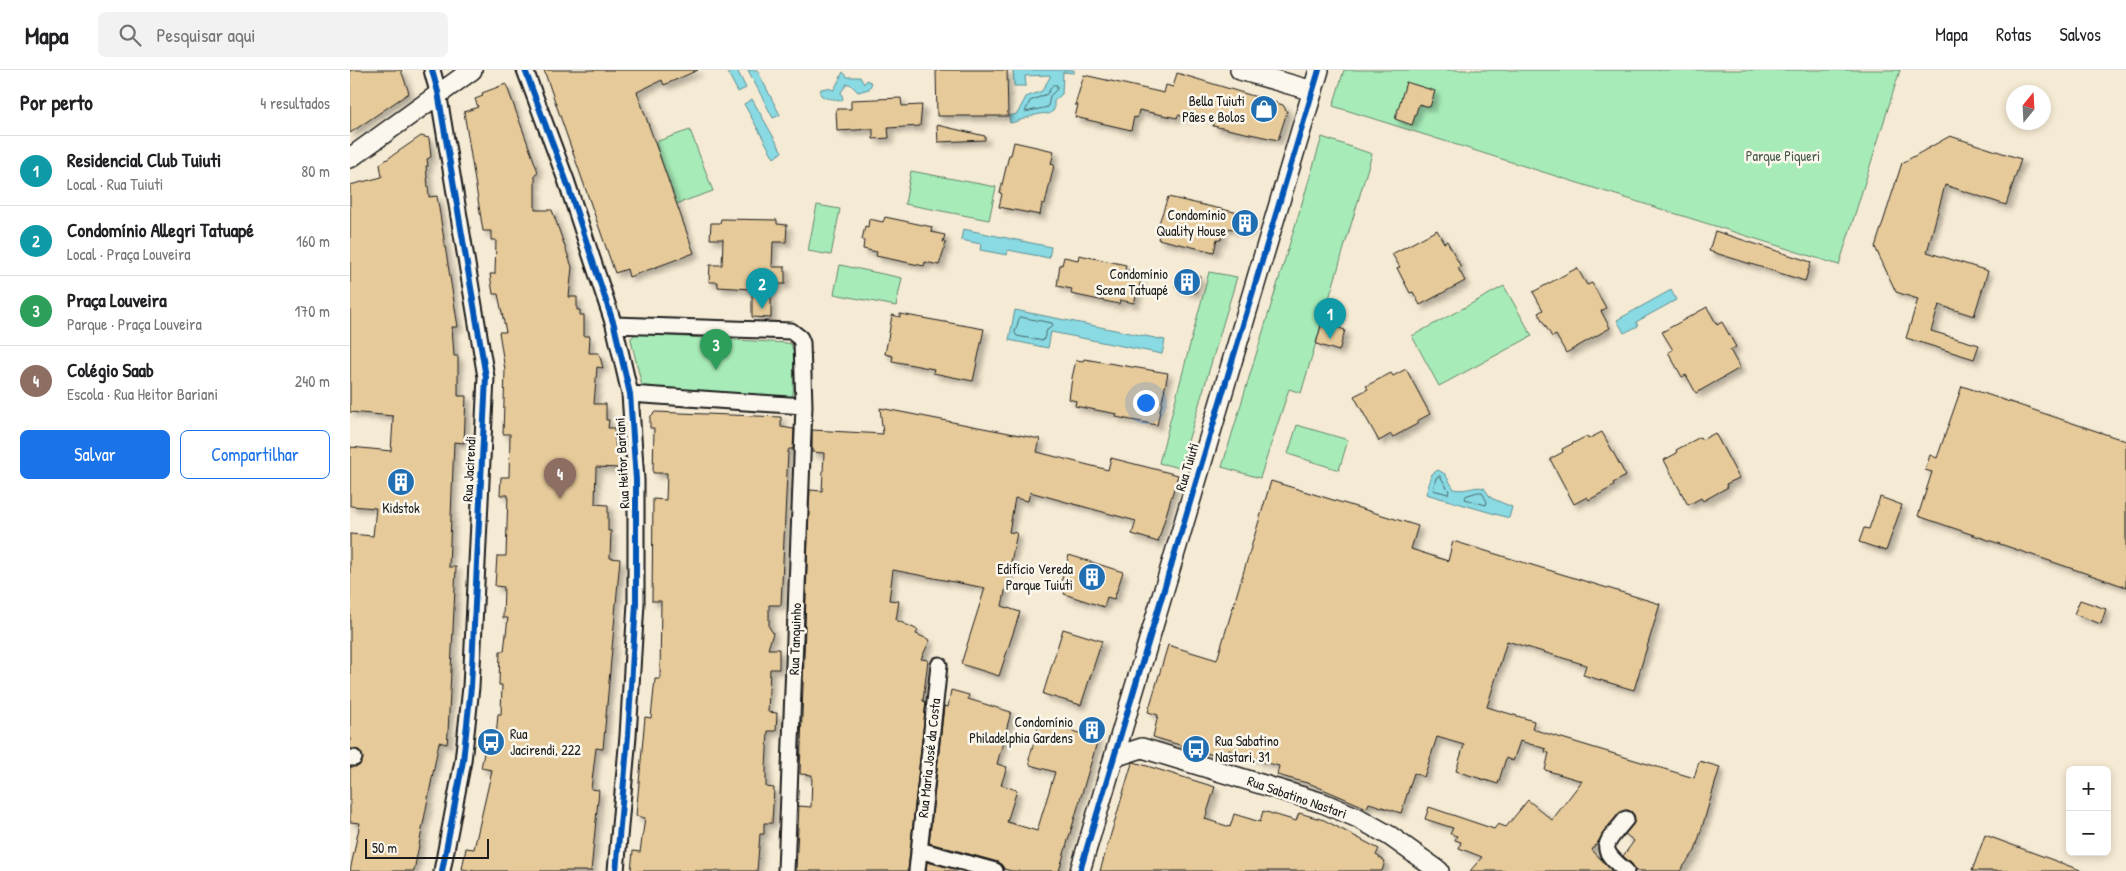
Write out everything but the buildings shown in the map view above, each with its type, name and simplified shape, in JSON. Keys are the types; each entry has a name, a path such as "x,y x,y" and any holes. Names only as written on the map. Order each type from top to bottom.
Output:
{"street":[{"name":"Rua Jacirendi","path":"432,70 438,92 486,377 471,687 463,761 442,871"},
{"path":"350,158 438,92 472,70"},
{"name":"Rua Heitor Bariani","path":"525,70 566,180 614,325 630,394 637,488 636,603 628,736 616,871"},
{"path":"1240,70 1313,91"},
{"name":"Rua Tuiuti","path":"1080,871 1319,70"},
{"name":"Rua Tanquinho","path":"614,325 791,331 800,338 802,343 804,406 786,871"},
{"path":"630,394 804,406"},
{"name":"Rua Maria José da Costa","path":"917,871 939,665"},
{"path":"1114,757 1142,748 1125,719"},
{"name":"Rua Sabatino Nastari","path":"1142,748 1323,803 1358,818 1390,836 1430,868"},
{"path":"1626,819 1606,843 1605,848 1610,858 1626,871"},
{"path":"919,850 995,871"}],"green space":[{"name":"Parque Piqueri","path":"1344,70 1900,70 1839,265 1333,106"},
{"path":"690,130 713,191 676,204 655,142"},
{"path":"1322,137 1372,154 1301,393 1289,389 1260,478 1222,467"},
{"path":"911,171 996,187 989,220 905,204"},
{"path":"817,205 840,209 831,255 808,251"},
{"path":"840,265 902,278 896,306 834,294"},
{"path":"1209,272 1237,277 1180,468 1159,463"},
{"path":"1504,286 1532,336 1439,386 1412,336"},
{"path":"636,334 791,344 794,353 793,395 790,397 647,389 642,386 631,340"},
{"path":"1297,425 1348,440 1339,470 1288,454"}],"water":[{"path":"737,70 746,88 738,92 728,73"},
{"path":"748,70 757,70 780,115 773,118"},
{"path":"1013,70 1074,70 1074,73 1063,72 1062,94 1054,101 1054,110 1049,114 1040,114 1010,123 1009,116 1017,114 1026,97 1042,91 1050,77 1050,75 1025,76 1026,86 1014,86"},
{"path":"843,72 847,77 860,77 864,84 867,80 872,83 869,89 858,92 850,84 847,84 841,92 843,99 840,101 822,96 820,94 821,89 834,90"},
{"path":"752,99 782,152 774,158 744,104"},
{"path":"963,229 1051,247 1049,258 1008,250 1007,255 980,250 981,244 961,240"},
{"path":"1671,290 1676,300 1636,322 1638,326 1624,333 1617,320"},
{"path":"1015,310 1165,340 1162,354 1051,332 1048,348 1009,340"},
{"path":"1438,470 1445,474 1454,489 1484,488 1491,498 1512,507 1509,518 1426,494 1432,474"}],"cycle path":[{"path":"432,70 438,92 486,377 471,687 463,761 442,871"},
{"path":"525,70 566,180 614,325 630,394 636,480 636,603 628,736 616,871"},
{"path":"1080,871 1319,70"}],"place":[{"name":"Bella Tuiuti Pães e Bolos","path":"1264,109"},
{"name":"Condomínio Quality House","path":"1245,223"},
{"name":"Condomínio Scena Tatuapé","path":"1187,282"},
{"name":"Condomínio Allegri Tatuapé","path":"762,309"},
{"name":"Residencial Club Tuiuti","path":"1330,339"},
{"name":"Praça Louveira","path":"716,370"},
{"name":"Kidstok","path":"401,482"},
{"name":"Colégio Saab","path":"560,499"},
{"name":"Edifício Vereda Parque Tuiuti","path":"1092,577"},
{"name":"Condomínio Philadelphia Gardens","path":"1092,730"},
{"name":"Rua Jacirendi, 222","path":"491,742"},
{"name":"Rua Sabatino Nastari, 31","path":"1196,749"}]}
